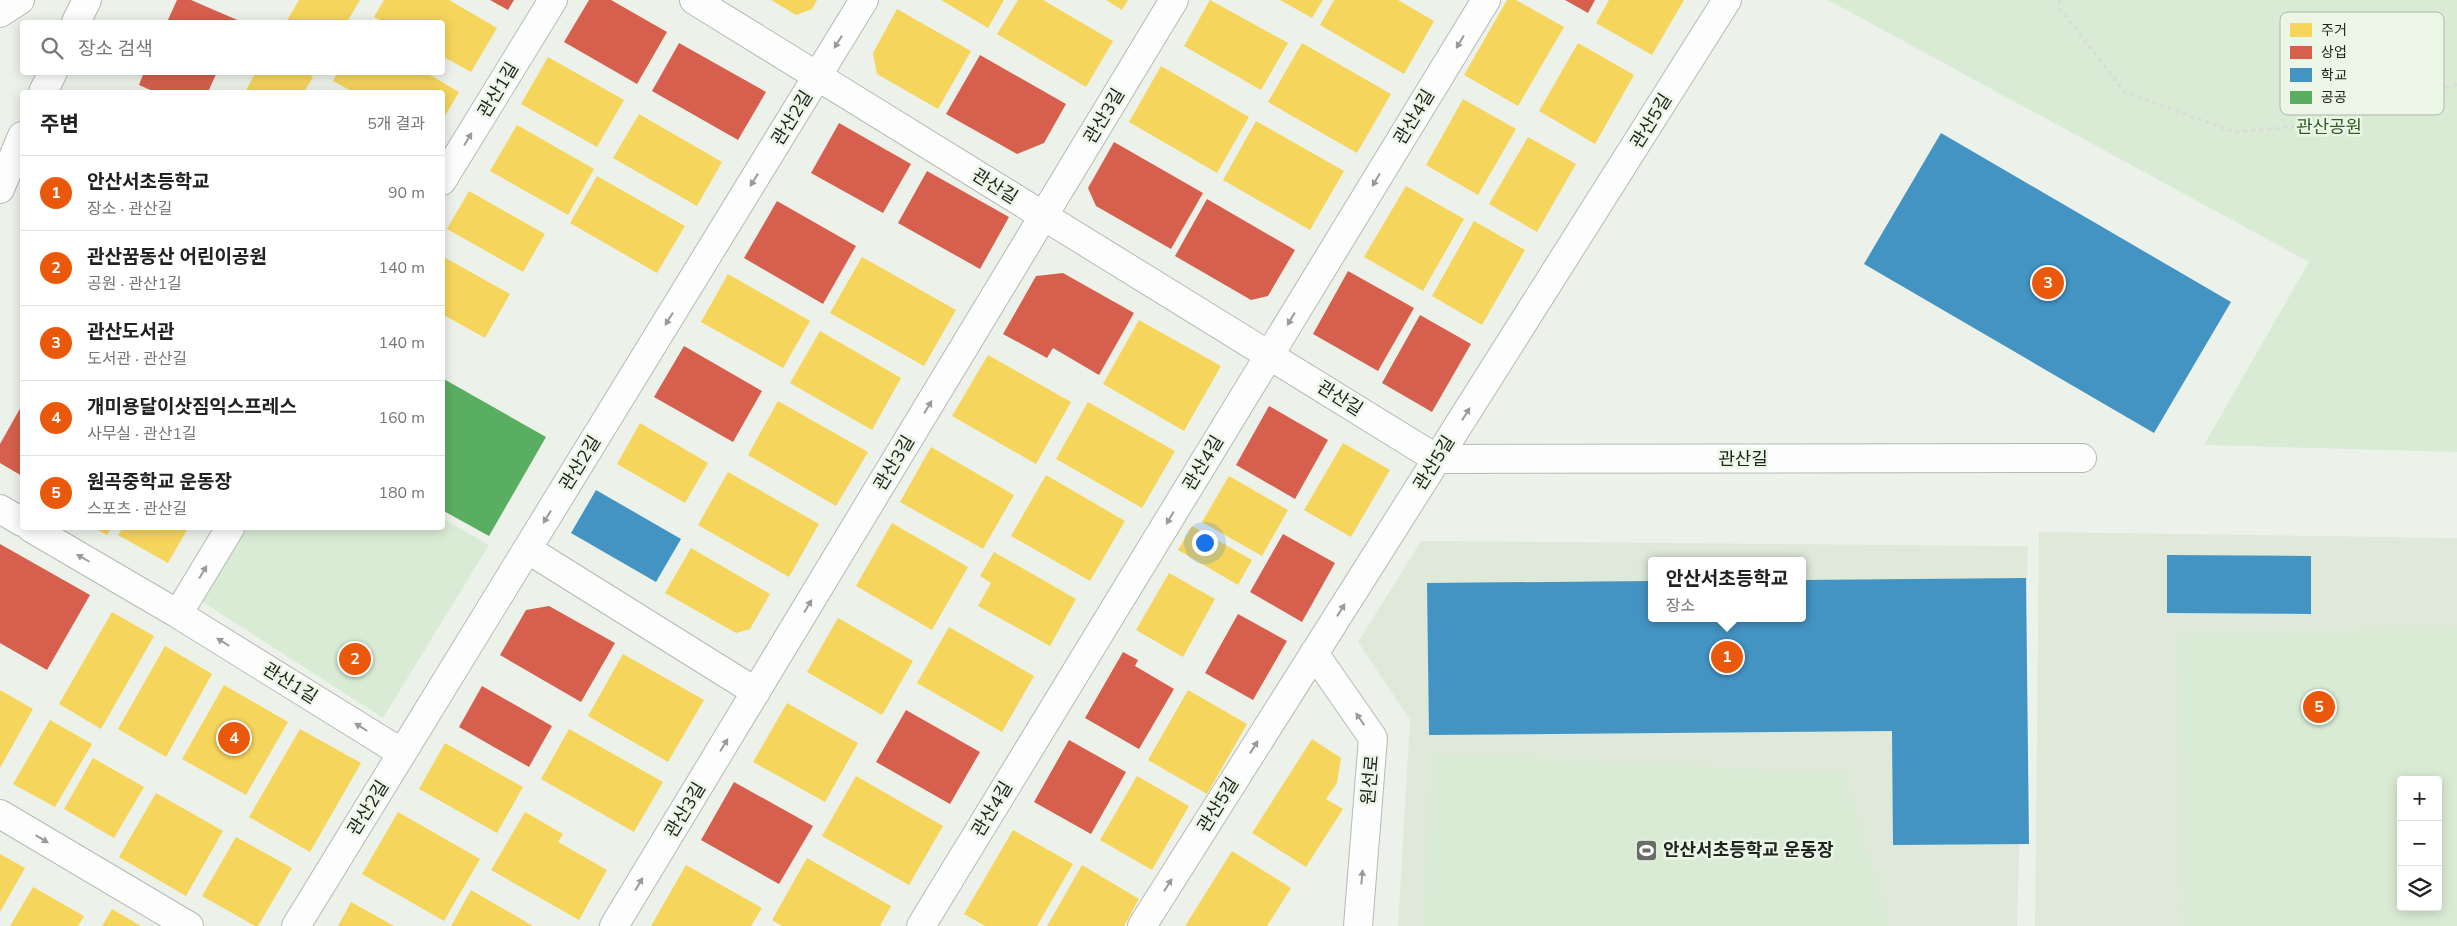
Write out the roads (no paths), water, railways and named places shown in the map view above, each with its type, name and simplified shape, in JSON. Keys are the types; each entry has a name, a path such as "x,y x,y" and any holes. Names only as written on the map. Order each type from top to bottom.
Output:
{"street":[{"path":"0,13 20,0"},
{"path":"77,20 87,0"},
{"name":"관산1길","path":"445,176 553,0"},
{"name":"관산길","path":"694,0 1270,354 1437,459 2082,458"},
{"name":"관산2길","path":"296,926 864,0"},
{"name":"관산3길","path":"614,926 1174,0"},
{"name":"관산4길","path":"920,926 1486,0"},
{"name":"관산5길","path":"1142,926 1727,0"},
{"path":"44,90 51,75"},
{"path":"0,189 20,141"},
{"path":"0,509 20,521"},
{"name":"관산1길","path":"34,530 178,614 402,753"},
{"path":"178,614 229,530"},
{"path":"527,549 756,692"},
{"name":"원선로","path":"1314,653 1374,738 1358,926"},
{"path":"0,814 189,926"}],"place":[{"name":"관산도서관","path":"2048,283"},
{"name":"안산서초등학교","path":"1727,657"},
{"name":"관산꿈동산 어린이공원","path":"355,659"},
{"name":"원곡중학교 운동장","path":"2319,707"},
{"name":"개미용달이삿짐익스프레스","path":"234,738"},
{"name":"안산서초등학교 운동장","path":"1647,850"}],"park label":[{"name":"관산공원","path":"2329,127"}]}
